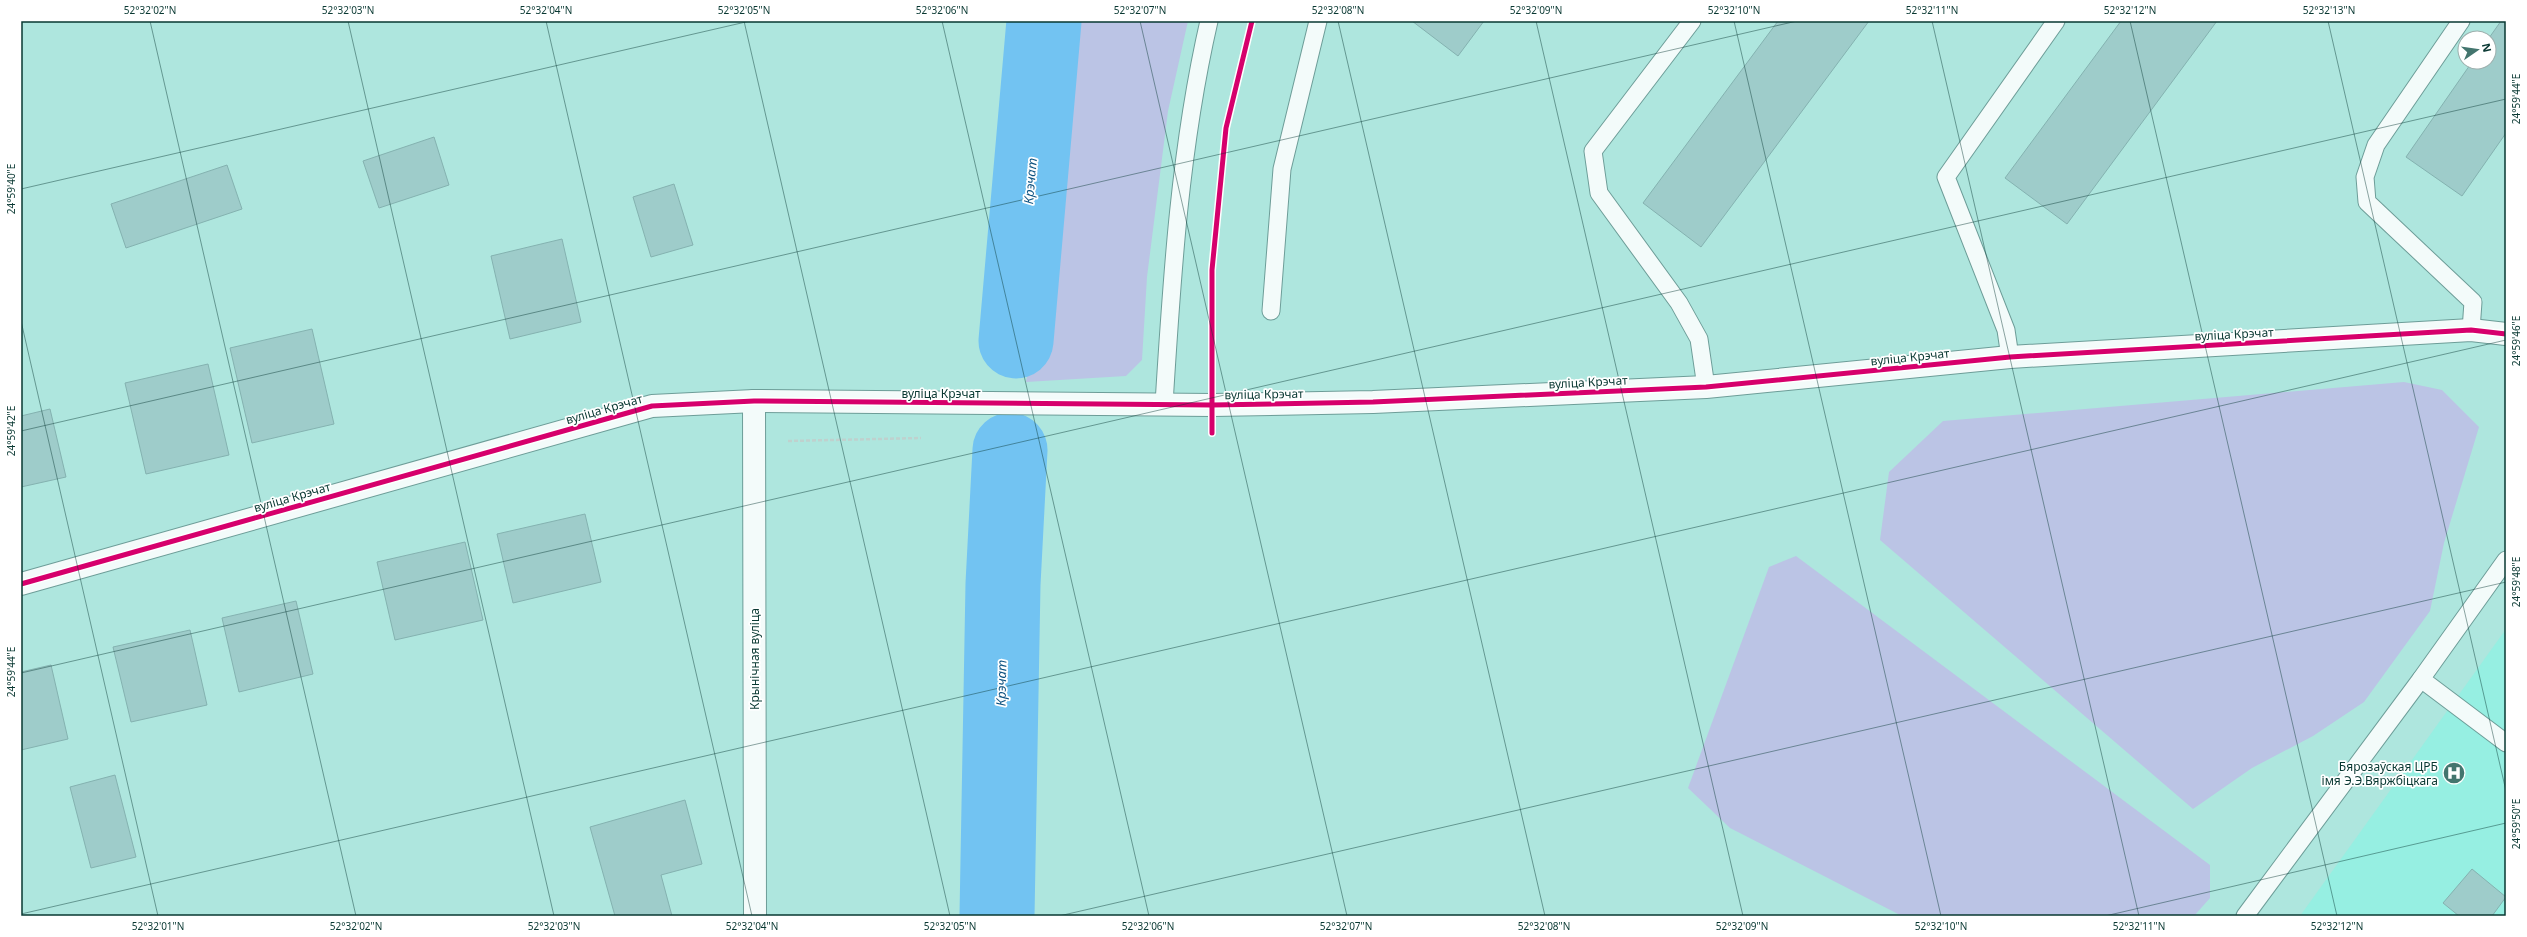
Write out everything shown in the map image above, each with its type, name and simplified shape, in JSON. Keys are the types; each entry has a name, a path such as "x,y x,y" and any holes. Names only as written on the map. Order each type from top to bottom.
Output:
{"street":[{"name":"вуліца Крэчат","path":"21,584 652,406 754,401 1164,404 1374,402 1706,387 2010,357 2472,330 2506,334"},
{"name":"Крынічная вуліца","path":"754,401 755,916"}],"lane":[{"path":"1164,404 1176,224 1198,66 1209,21"},
{"path":"1271,311 1282,169 1318,21"},
{"path":"1692,21 1593,152 1599,193 1679,303 1699,339 1706,387"},
{"path":"2010,357 2006,330 1946,176 2056,21"},
{"path":"2461,21 2376,145 2365,177 2367,202 2473,302 2472,330"},
{"path":"2245,916 2421,679 2506,560"},
{"path":"2421,679 2506,743"}],"shaded area":[{"path":"1080,21 1188,21 1168,111 1147,277 1142,360 1126,376 1026,382 1066,149"},
{"path":"2404,382 2442,390 2479,427 2444,543 2430,611 2364,702 2313,736 2252,768 2193,809 1880,540 1889,472 1943,421"},
{"path":"1796,556 2210,865 2210,898 2194,916 1902,916 1730,828 1688,788 1769,567"},
{"name":"Бярозаўская ЦРБ імя Э.Э.Вяржбіцкага","path":"2506,629 2506,916 2300,916"}],"building":[{"path":"1412,21 1484,21 1458,56"},
{"path":"1778,21 1869,21 1701,247 1643,203"},
{"path":"2121,21 2217,21 2067,224 2005,178"},
{"path":"2501,21 2506,21 2506,133 2462,196 2406,157 2466,70 2497,70 2497,30 2495,30"},
{"path":"434,137 449,185 379,208 363,161"},
{"path":"227,165 242,209 126,248 111,204"},
{"path":"674,184 693,245 651,257 633,197"},
{"path":"562,239 581,322 510,339 491,256"},
{"path":"312,329 334,424 252,443 230,348"},
{"path":"208,364 229,455 146,474 125,383"},
{"path":"50,409 66,477 21,487 21,416"},
{"path":"585,514 601,582 513,603 497,534"},
{"path":"465,542 483,620 395,640 377,562"},
{"path":"296,601 313,674 239,692 222,618"},
{"path":"190,630 207,705 131,722 113,647"},
{"path":"51,665 68,739 21,750 21,672"},
{"path":"115,775 136,857 91,868 70,787"},
{"path":"685,800 702,864 661,875 672,916 615,916 590,827"},
{"path":"2472,869 2506,897 2492,916 2459,916 2443,903"}],"waterway":[{"name":"Крэчат","path":"1016,341 1044,21"},
{"name":"Крэчат","path":"997,916 1003,584 1010,450"}],"cycle path":[{"path":"1212,433 1212,270 1226,128 1252,21"},
{"path":"21,584 652,406 754,401 1212,405 1373,402 1706,387 2010,357 2471,330 2506,334"}],"place":[{"name":"Бярозаўская ЦРБ імя Э.Э.Вяржбіцкага","path":"2454,773"}]}
